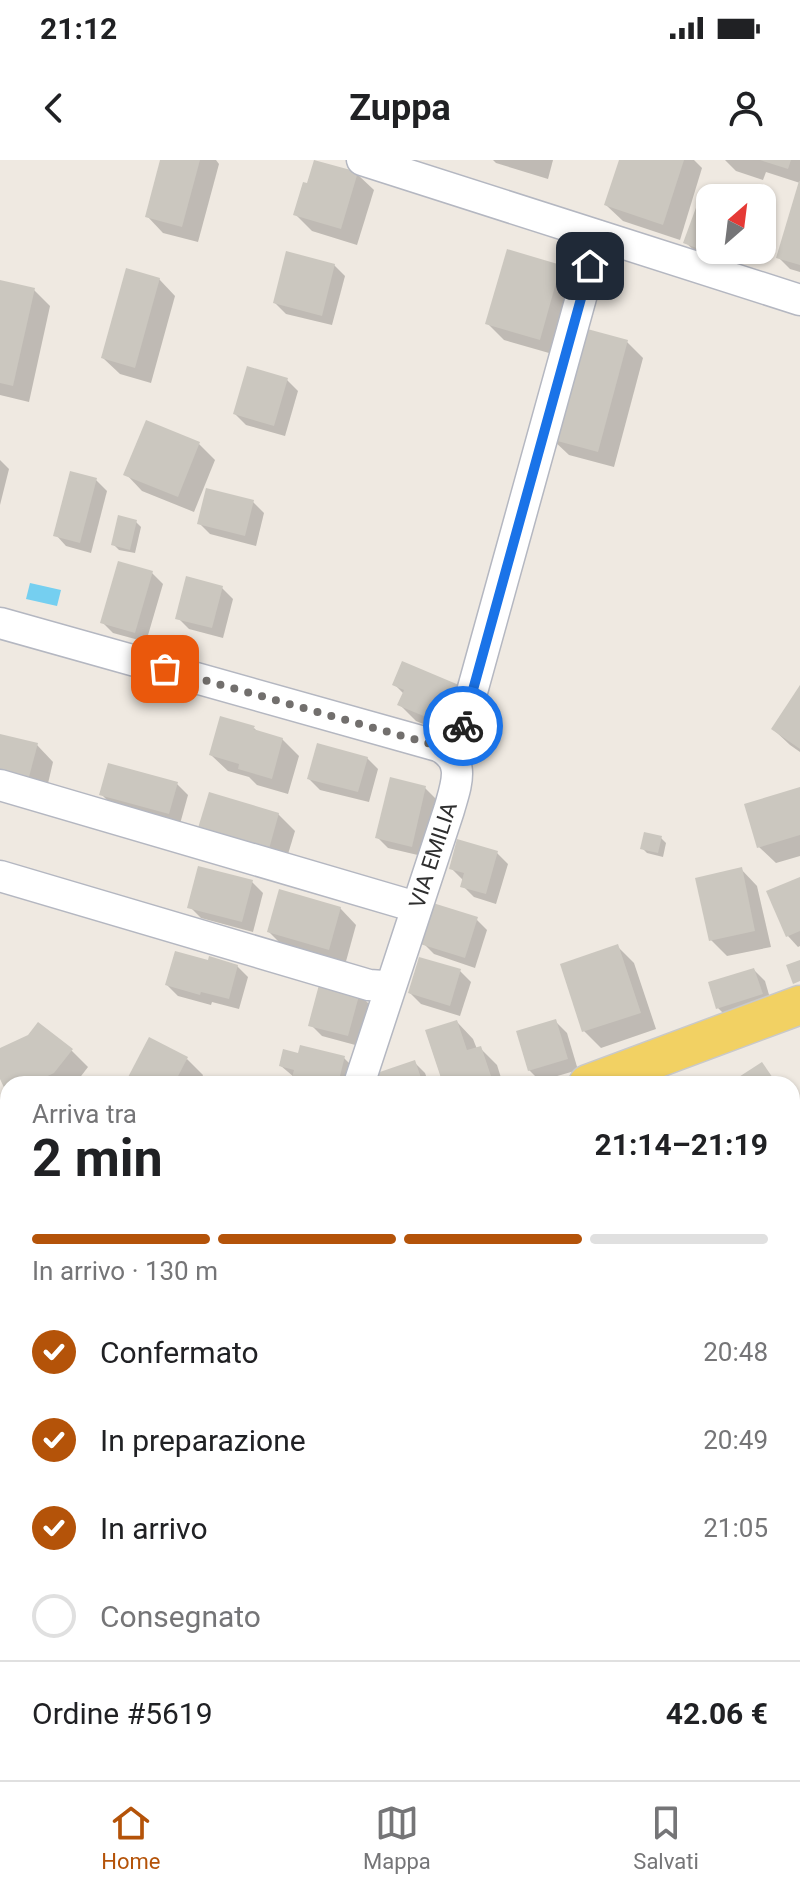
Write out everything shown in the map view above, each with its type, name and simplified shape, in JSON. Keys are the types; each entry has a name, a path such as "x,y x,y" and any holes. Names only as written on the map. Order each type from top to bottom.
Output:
{"main road":[{"path":"609,1076 800,1005"}],"street":[{"path":"362,160 800,300"},
{"name":"VIA EMILIA","path":"362,1076 454,793 457,765 454,757 598,236"},
{"path":"0,623 438,746 454,757"},
{"path":"0,785 416,907"},
{"path":"0,876 369,985 391,984"}],"water":[{"path":"30,583 61,590 57,606 26,599"}],"building":[{"path":"160,160 200,160 182,227 145,217"},
{"path":"314,160 358,172 341,229 293,215 303,182 307,183"},
{"path":"619,160 684,160 663,225 604,205"},
{"path":"760,160 791,160 788,169"},
{"path":"799,181 800,181 800,265 776,258"},
{"path":"696,208 696,248 683,243"},
{"path":"507,249 561,265 540,340 485,324"},
{"path":"286,251 335,264 322,316 273,303"},
{"path":"126,268 160,278 135,368 101,358"},
{"path":"0,280 35,288 13,386 0,383"},
{"path":"580,327 628,340 598,452 550,439"},
{"path":"247,366 288,378 274,426 233,414"},
{"path":"146,420 200,442 178,497 123,475"},
{"path":"70,471 97,478 80,543 53,536"},
{"path":"206,488 254,500 245,536 197,524"},
{"path":"118,515 137,520 130,550 111,545"},
{"path":"118,561 153,571 135,633 100,623"},
{"path":"186,576 223,586 212,628 175,619"},
{"path":"402,661 466,688 450,727 397,705 404,690 392,685"},
{"path":"800,685 800,749 771,729"},
{"path":"220,716 283,738 272,779 238,769 239,764 209,755"},
{"path":"0,734 38,743 29,777 0,769"},
{"path":"317,743 368,757 358,792 307,779"},
{"path":"108,763 178,782 169,814 99,795"},
{"path":"390,777 426,786 412,847 375,838"},
{"path":"800,787 800,835 757,848 744,804"},
{"path":"209,792 279,813 269,849 198,828"},
{"path":"644,832 662,836 658,853 640,849"},
{"path":"457,839 498,851 486,894 460,887 464,873 449,869"},
{"path":"198,866 253,880 242,922 187,908"},
{"path":"742,867 755,931 709,941 695,878"},
{"path":"800,877 800,931 786,937 766,891"},
{"path":"279,889 341,907 329,950 267,932"},
{"path":"433,903 478,917 465,958 420,944"},
{"path":"618,944 641,1013 582,1032 560,964"},
{"path":"175,951 208,960 209,956 238,965 229,999 165,985"},
{"path":"419,957 461,969 450,1006 408,993"},
{"path":"800,960 800,981 793,984 786,965"},
{"path":"754,968 763,994 716,1009 708,982"},
{"path":"320,981 360,992 348,1036 308,1026"},
{"path":"556,1019 568,1059 528,1071 516,1031"},
{"path":"457,1020 467,1050 481,1046 491,1076 440,1076 425,1030"},
{"path":"38,1022 73,1049 54,1073 48,1076 0,1076 0,1048 28,1035"},
{"path":"149,1037 188,1057 178,1076 129,1076"},
{"path":"300,1045 345,1056 340,1076 292,1076 294,1070 279,1066 283,1049 298,1053"},
{"path":"415,1060 420,1076 371,1076"},
{"path":"762,1062 772,1076 740,1076"}],"way so far":[{"path":"165,669 438,746 454,757 463,726"}],"route":[{"path":"463,726 590,266"}]}
